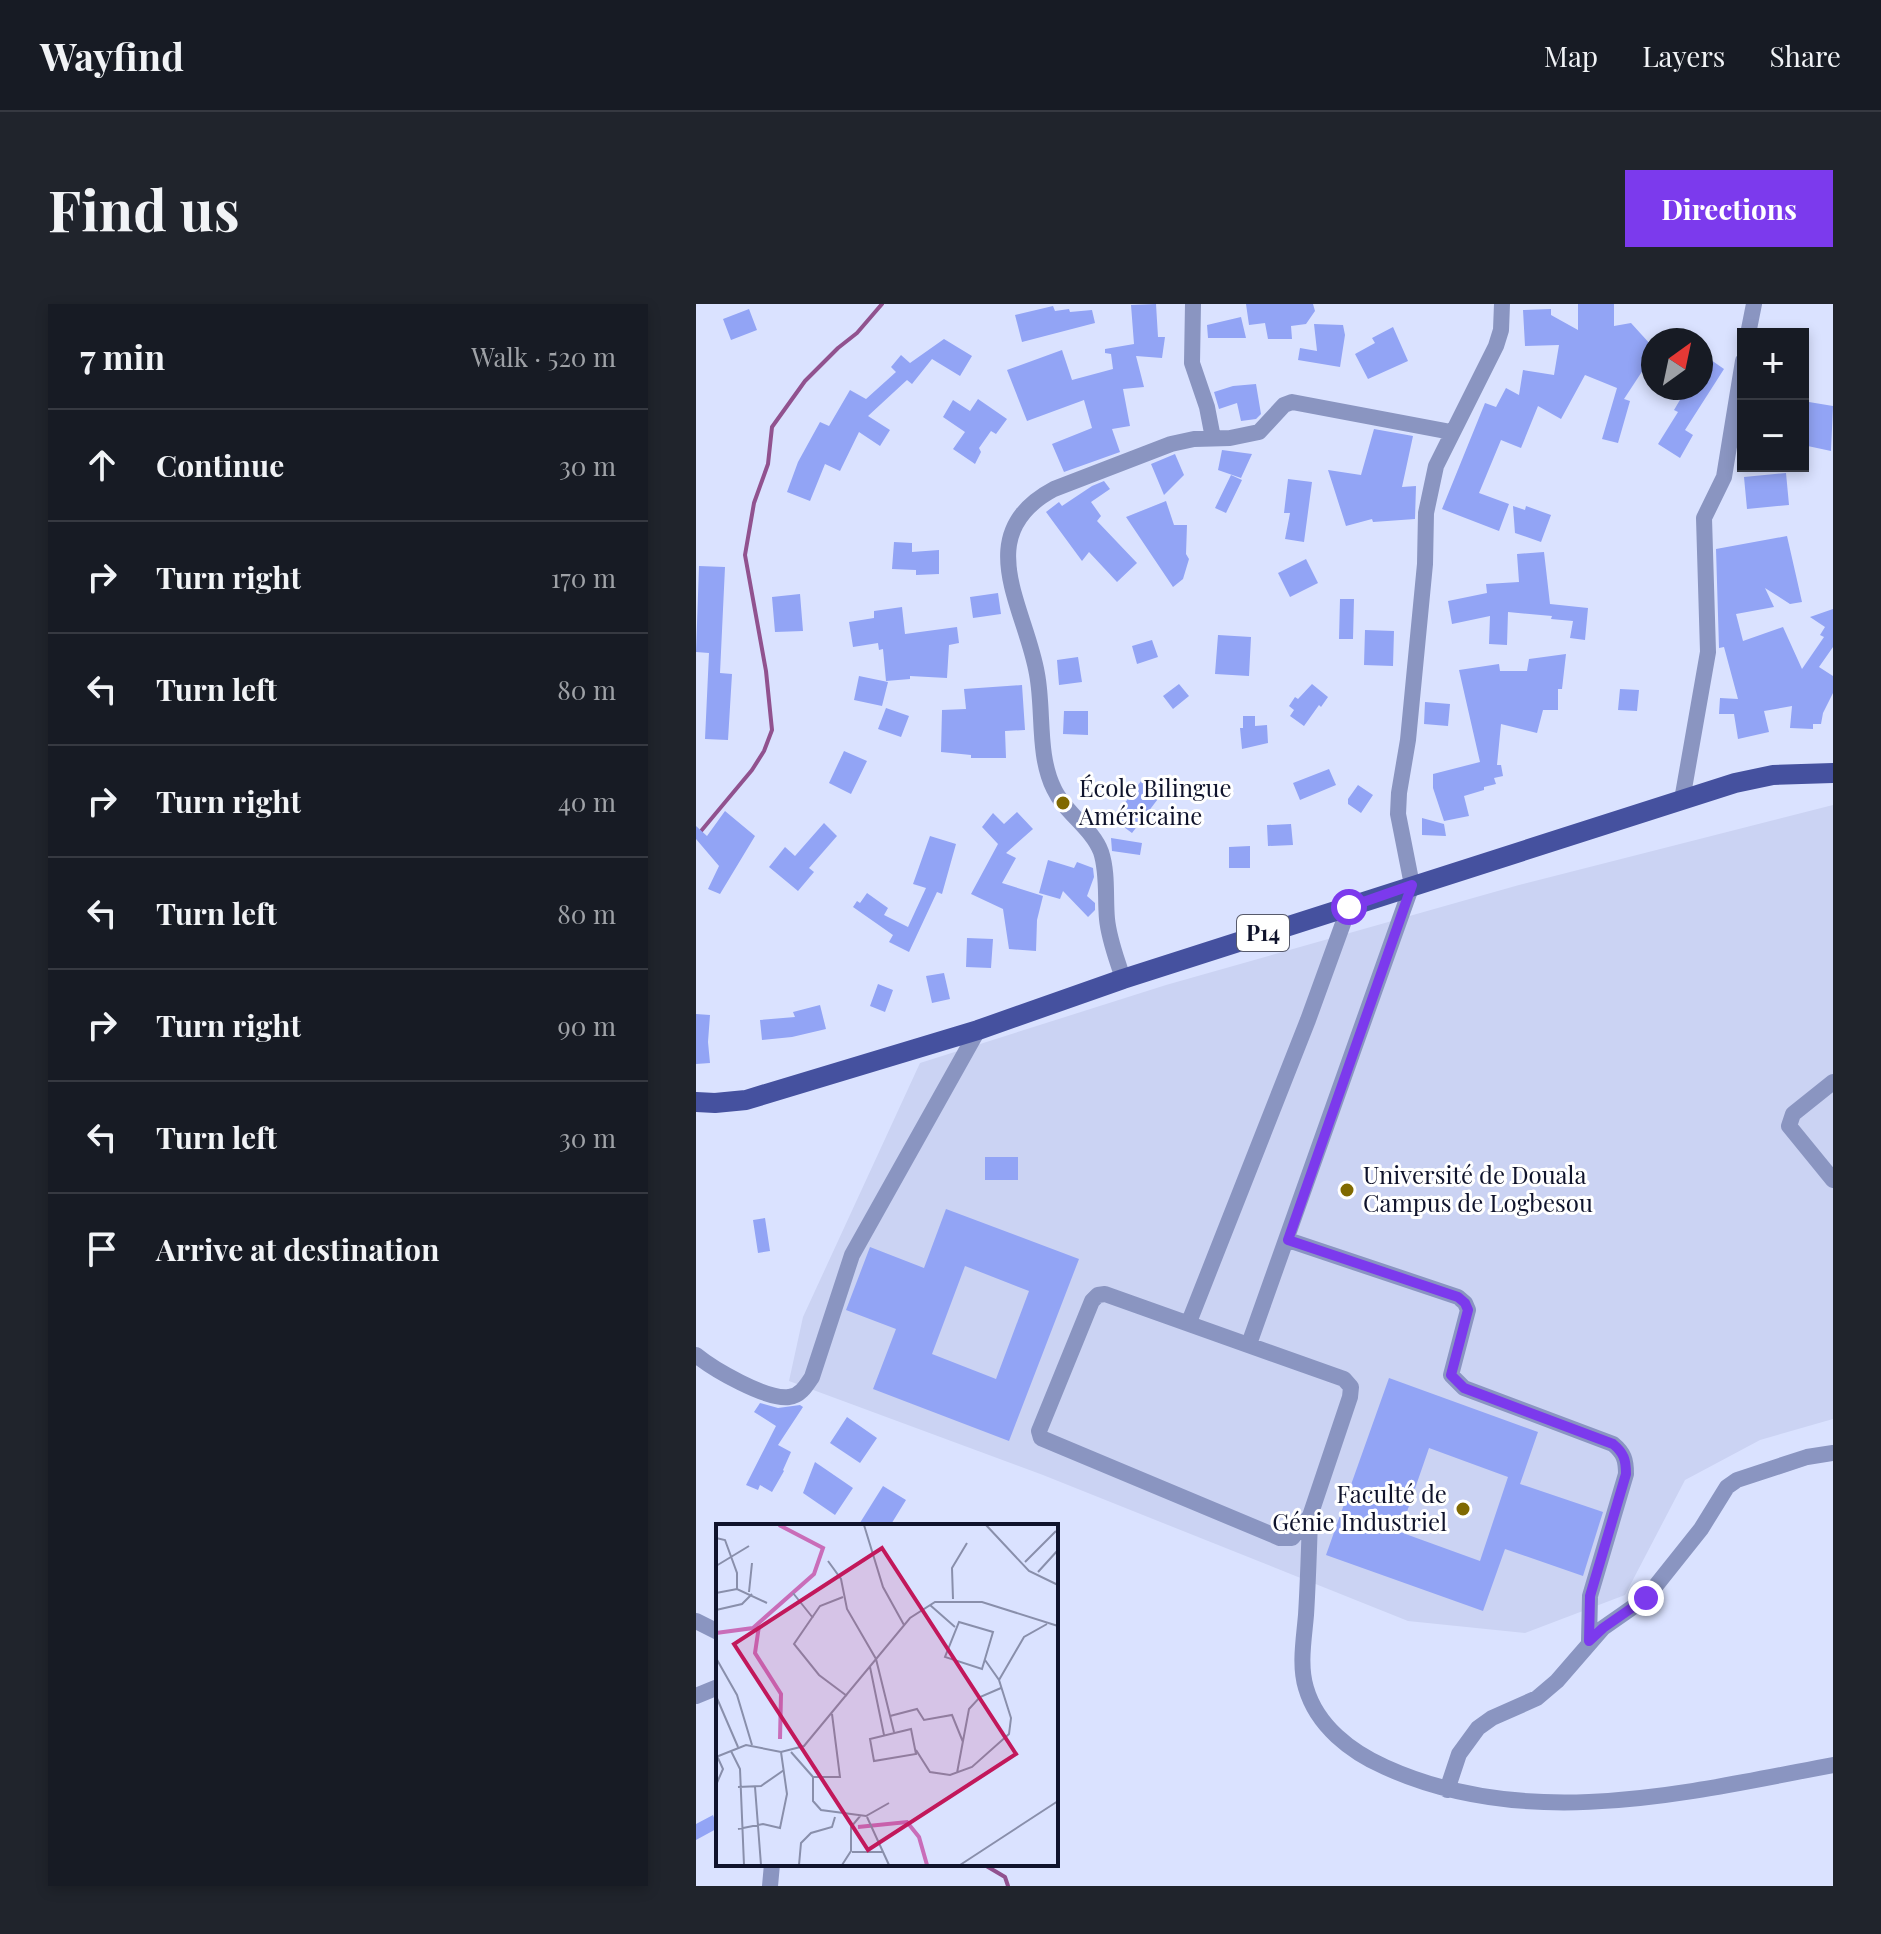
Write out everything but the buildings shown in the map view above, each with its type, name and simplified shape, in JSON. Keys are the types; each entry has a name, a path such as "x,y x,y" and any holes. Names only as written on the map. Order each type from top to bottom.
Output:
{"main road":[{"name":"P14","path":"696,1102 746,1100 978,1030 1123,979 1735,783 1773,775 1833,773"}],"street":[{"path":"1193,304 1192,363 1207,407 1213,438"},
{"path":"1249,1344 1412,885 1398,814 1425,564 1426,513 1436,466 1496,346 1501,330 1502,304"},
{"path":"1749,328 1754,304"},
{"path":"1682,800 1708,652 1704,518 1724,477 1737,398"},
{"path":"1123,979 1107,919 1103,857 1100,849 1059,799 1047,771 1038,676 1011,590 1007,561 1009,546 1022,514 1037,498 1171,444 1259,432 1277,411 1292,402 1451,432"},
{"path":"1189,1322 1349,907"},
{"path":"696,1355 734,1379 777,1397 798,1395 806,1387 852,1255 978,1030"},
{"path":"1833,1082 1793,1114 1789,1126 1833,1180"},
{"path":"1288,1240 1458,1297 1468,1310 1451,1375 1456,1382 1464,1388 1613,1444 1623,1452 1626,1474 1590,1596 1589,1641"},
{"path":"1310,1516 1292,1538 1280,1538 1041,1438 1039,1431 1092,1301 1098,1295 1105,1294 1189,1322 1344,1379 1351,1387 1310,1516 1303,1663 1306,1688 1317,1713 1337,1738 1366,1759 1403,1776 1447,1790 1525,1803 1668,1796 1833,1765"},
{"path":"1447,1790 1459,1754 1478,1728 1492,1718 1537,1698 1557,1681 1603,1628 1646,1598 1701,1529 1727,1487 1737,1480 1807,1457 1833,1453"},
{"path":"696,1621 716,1631"},
{"path":"696,1696 716,1688"},
{"path":"770,1886 772,1866"}],"shaded area":[{"name":"Université de Douala Campus de Logbesou","path":"1833,805 1833,1419 1760,1440 1685,1480 1625,1595 1525,1633 1408,1621 1043,1475 789,1381 803,1317 920,1063 1166,985 1519,885"}],"waterway":[{"path":"696,837 752,770 772,730 766,671 745,555 754,503 768,464 772,427 805,381 857,333 882,304"},
{"path":"986,1866 1005,1877 1008,1886"}],"place":[{"name":"École Bilingue Américaine","path":"1063,803"},
{"name":"Université de Douala Campus de Logbesou","path":"1347,1190"},
{"name":"Faculté de Génie Industriel","path":"1463,1509"}],"route":[{"path":"1349,907 1412,885 1288,1240 1458,1297 1468,1310 1451,1375 1456,1382 1464,1388 1613,1444 1623,1452 1626,1474 1590,1596 1589,1641 1646,1598"}]}
